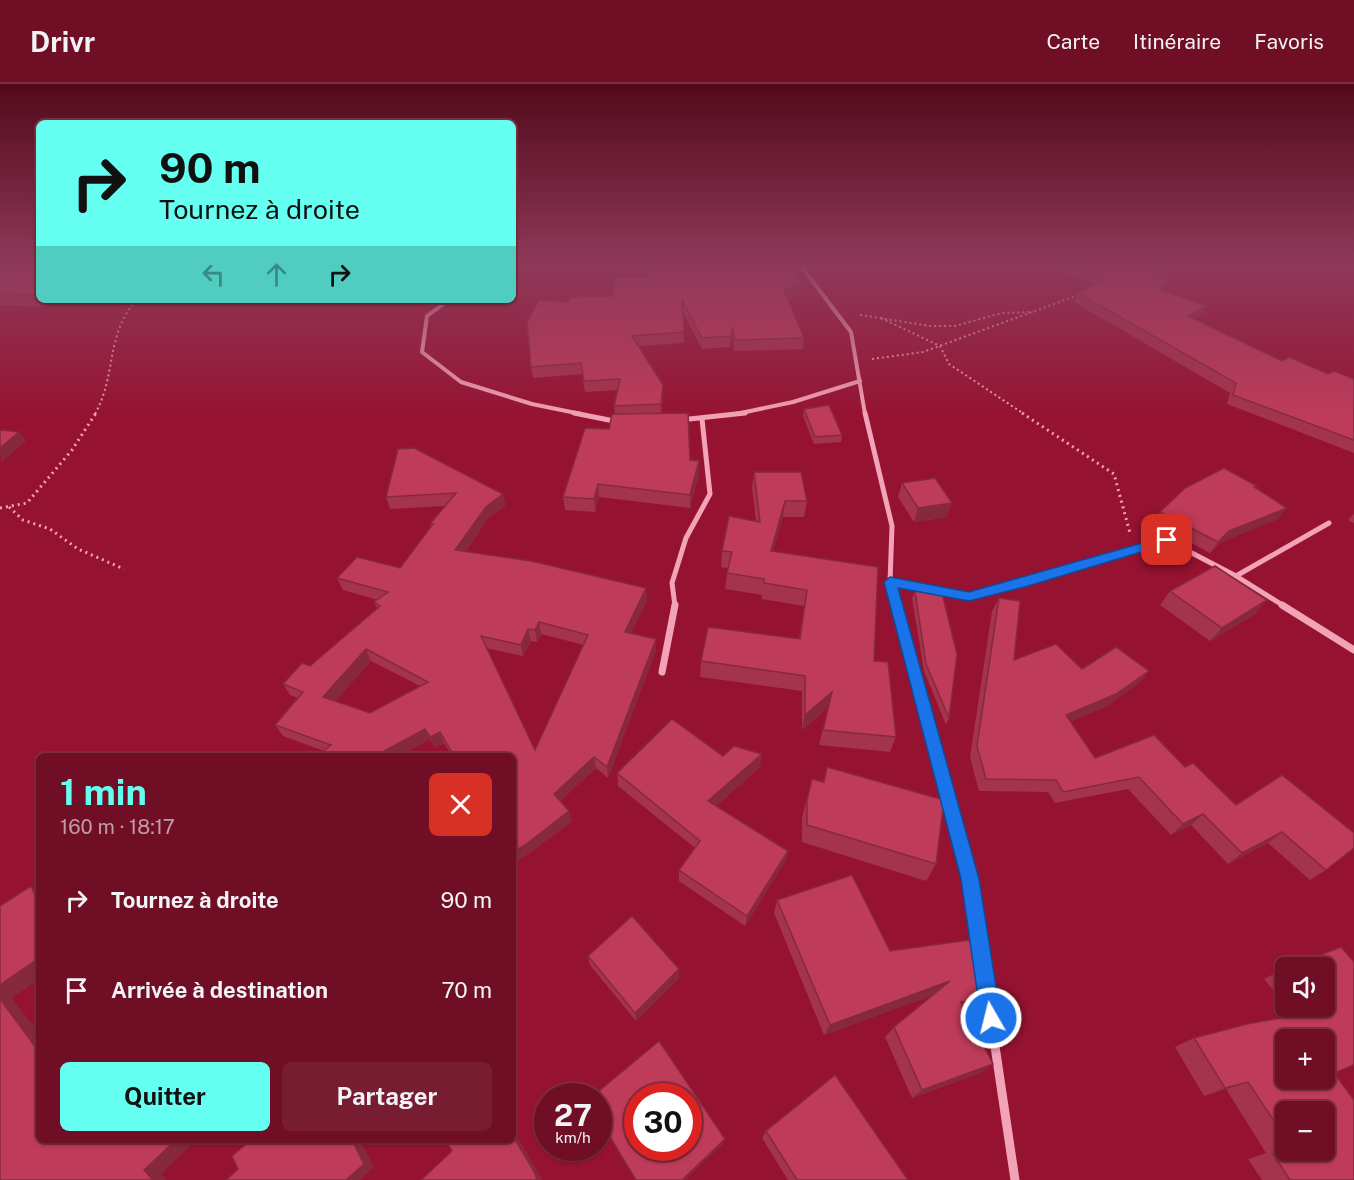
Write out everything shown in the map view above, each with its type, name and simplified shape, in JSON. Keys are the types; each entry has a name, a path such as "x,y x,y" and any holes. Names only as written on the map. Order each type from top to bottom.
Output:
{"street":[{"path":"427,317 422,352 461,382 532,404 611,422 623,422"},
{"path":"840,317 851,332 870,441 892,525 890,582 970,879 1015,1180"},
{"path":"668,420 702,419 791,404 860,381"},
{"path":"662,672 676,610 672,583 686,538 710,494 702,419"},
{"path":"1236,576 1329,523"},
{"path":"890,582 969,596 1167,540 1236,576 1354,650"}],"path":[{"path":"0,508 27,503 87,427 106,390 112,339 122,317"},
{"path":"876,317 930,326 955,326 987,317"},
{"path":"856,361 923,352 1021,317"},
{"path":"881,318 940,346 950,364 1114,474 1135,550"},
{"path":"8,507 23,520 50,529 78,549 124,568"}],"building":[{"path":"530,317 683,317 684,332 632,336 663,385 661,404 614,406 620,379 584,381 581,363 531,367 527,322"},
{"path":"691,317 795,317 804,338 735,340 733,327 731,336 702,338"},
{"path":"1120,317 1190,317 1282,361 1289,357 1328,374 1334,371 1354,379 1354,440 1233,395 1236,383"},
{"path":"829,405 842,435 815,437 804,409"},
{"path":"688,413 690,460 699,461 690,495 598,484 594,499 563,497 585,428 609,429 612,414"},
{"path":"0,430 19,432 0,448"},
{"path":"414,448 503,494 486,507 455,550 531,561 646,588 625,632 656,639 607,767 594,757 554,794 569,811 516,850 516,753 452,753 440,732 430,737 425,729 381,753 321,753 331,745 275,725 303,692 283,684 302,663 310,666 380,606 374,602 388,592 337,578 357,557 400,568 433,524 430,524 456,493 386,497 398,449","holes":["539,622 588,635 535,750 481,636 521,645 528,629 535,630","366,649 428,682 370,713 323,697"]},
{"path":"1224,468 1257,486 1254,487 1287,508 1229,531 1218,542 1160,512 1185,488"},
{"path":"754,472 801,472 807,501 785,501 771,551 878,567 874,661 888,662 896,737 823,730 832,692 805,715 805,676 701,661 708,627 800,639 807,590 764,583 764,579 727,573 732,552 722,551 729,516 760,522"},
{"path":"935,478 952,503 918,508 902,483"},
{"path":"1215,566 1267,600 1222,628 1170,591"},
{"path":"915,591 942,593 957,654 949,718 926,664"},
{"path":"999,598 1020,601 1014,660 1056,644 1082,669 1116,647 1149,671 1116,694 1066,715 1095,758 1154,735 1185,767 1193,763 1236,805 1282,775 1354,833 1354,848 1326,870 1282,832 1242,853 1203,814 1183,824 1139,777 1063,792 1056,780 986,779 977,746"},
{"path":"672,719 723,756 734,746 762,754 708,801 788,851 747,916 679,870 700,841 617,773"},
{"path":"827,767 944,800 936,864 807,825 807,800 812,779 824,782"},
{"path":"852,875 890,951 969,940 991,998 961,1002 993,1064 922,1090 894,1027 950,981 830,1025 777,900"},
{"path":"31,886 36,897 36,960 0,985 0,906"},
{"path":"632,916 679,969 635,1013 588,956"},
{"path":"1341,947 1354,962 1354,1065 1335,1073 1335,1029 1275,1029 1275,1089 1335,1089 1335,1074 1354,1100 1354,1180 1290,1180 1278,1161 1335,1161 1335,1101 1275,1101 1275,1122 1248,1082 1225,1088 1194,1038 1247,1024 1287,1017 1335,1017 1335,957 1315,957"},
{"path":"0,999 34,1045 36,1043 36,1143 173,1143 144,1170 153,1180 0,1180"},
{"path":"659,1041 687,1083 624,1083 624,1160 612,1140 612,1083 609,1083"},
{"path":"835,1075 908,1180 797,1180 766,1131"},
{"path":"702,1105 725,1139 702,1161"},
{"path":"516,1141 537,1180 421,1180 452,1151 447,1143 516,1143"},
{"path":"247,1143 354,1143 364,1164 346,1180 226,1180 238,1169 232,1156"},
{"path":"625,1161 702,1161 682,1180 636,1180"}],"route":[{"path":"991,1018 970,879 890,582 969,596 1028,582 1167,540"}]}
